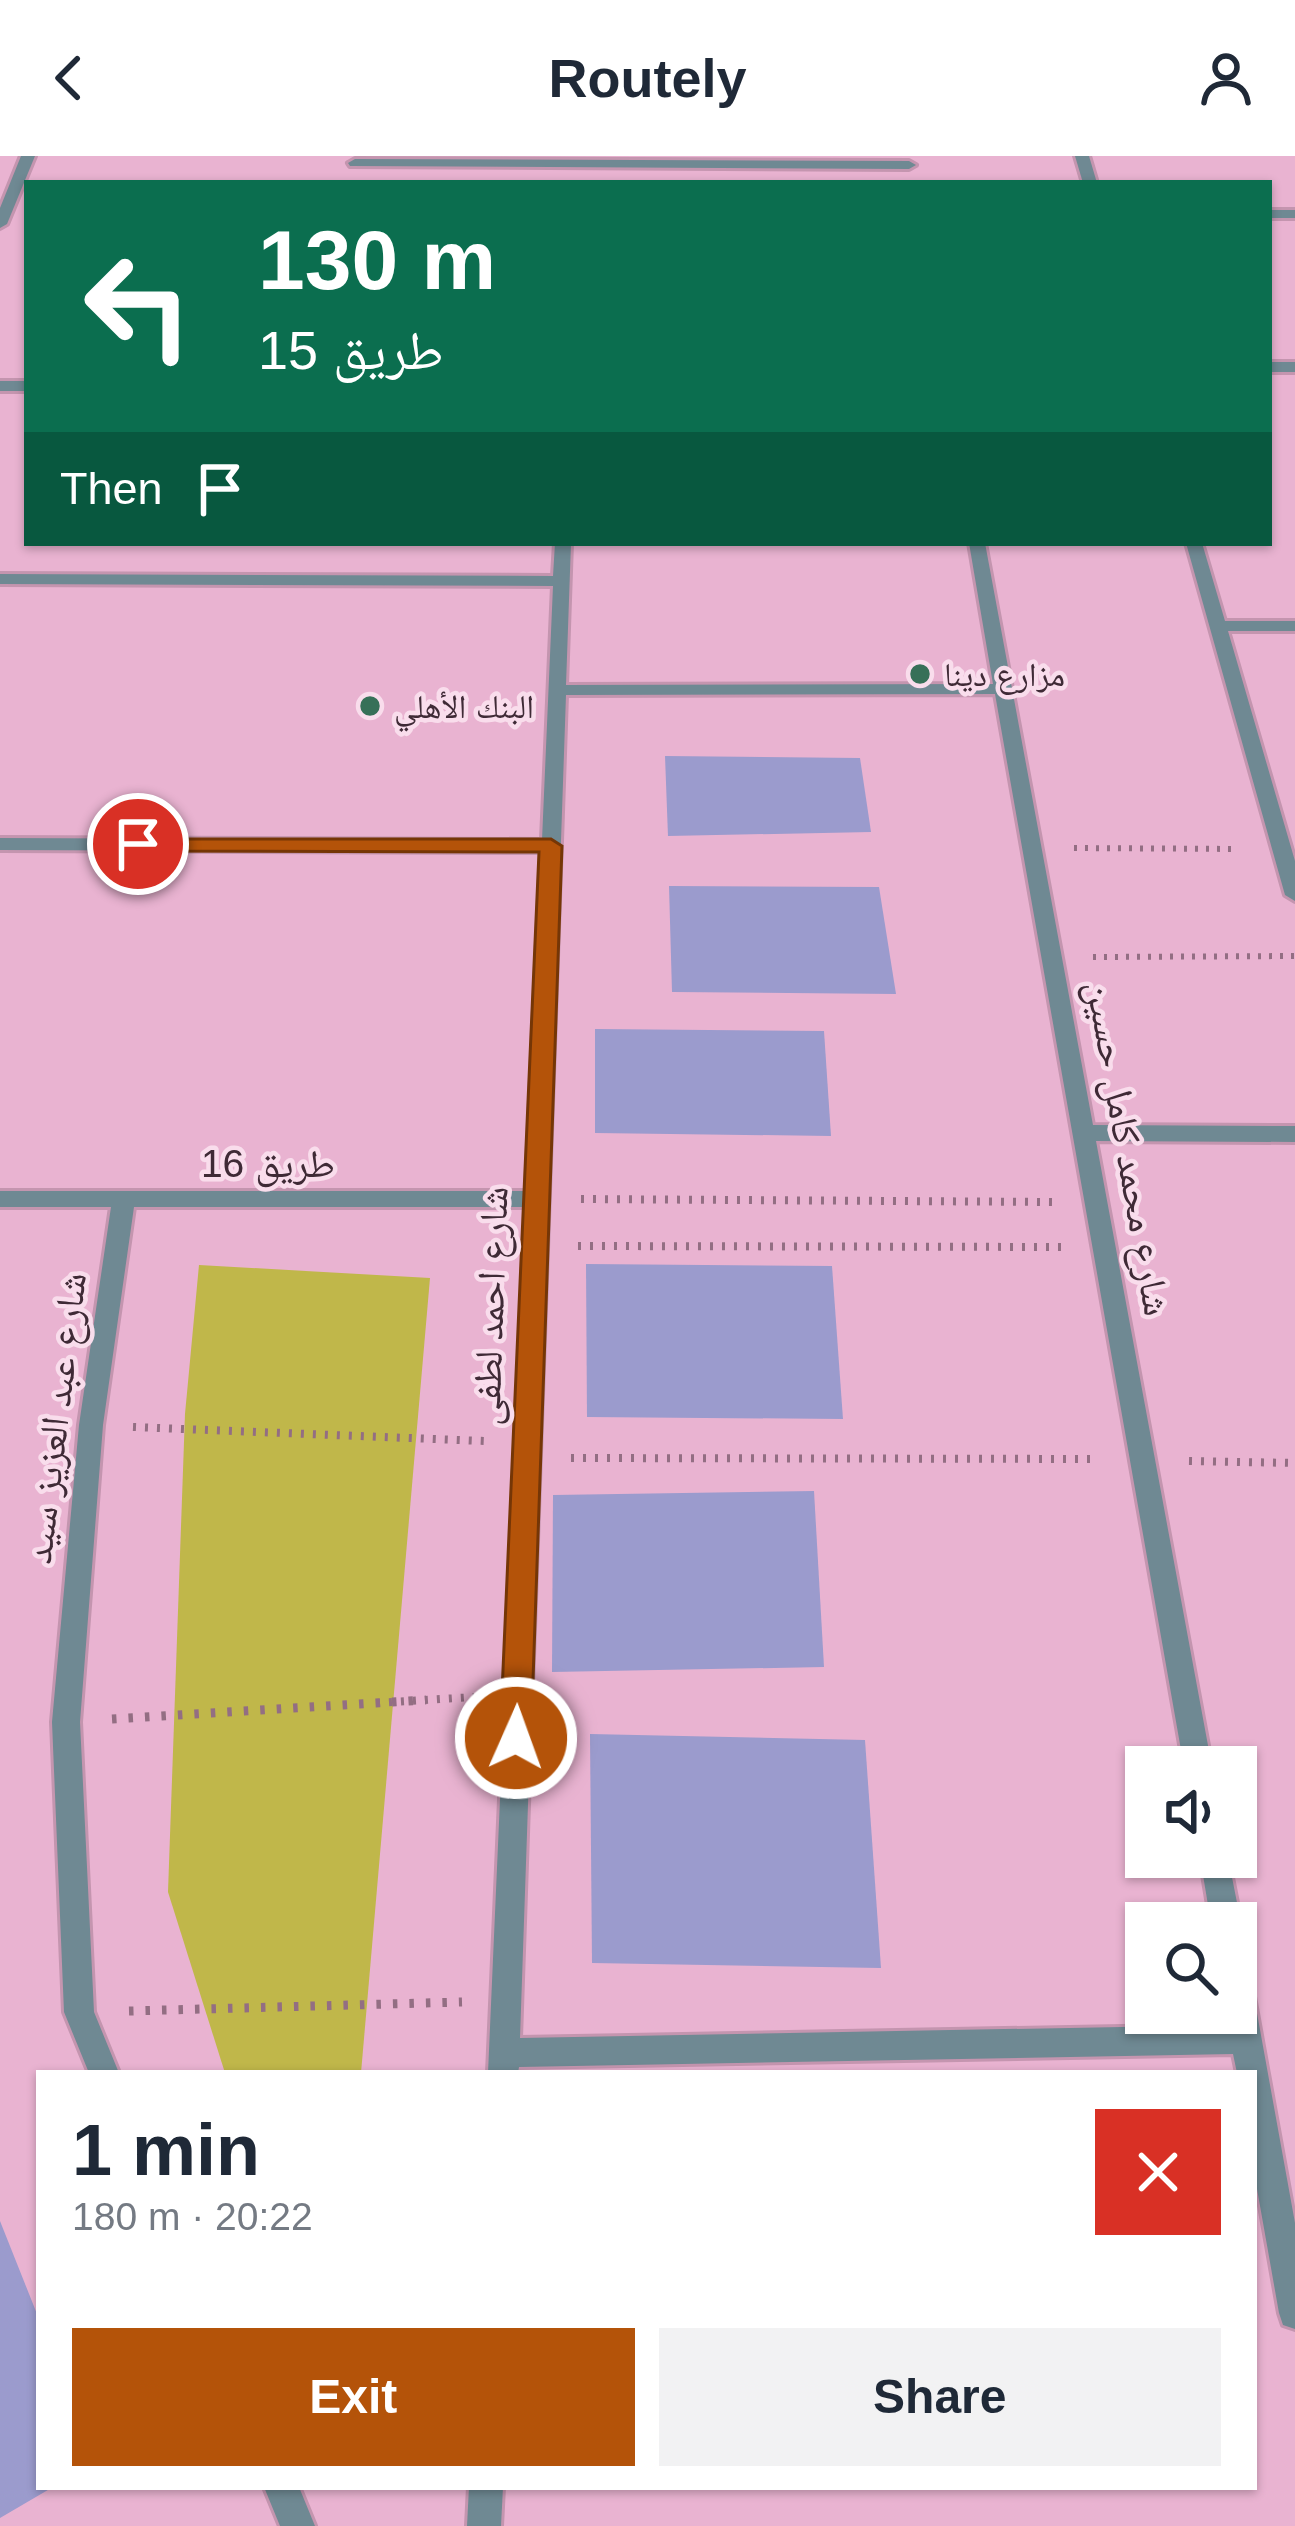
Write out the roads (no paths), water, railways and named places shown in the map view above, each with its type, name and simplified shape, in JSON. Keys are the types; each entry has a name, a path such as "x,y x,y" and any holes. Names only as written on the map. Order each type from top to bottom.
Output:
{"street":[{"path":"0,224 28,156"},
{"path":"355,160 577,164 908,160"},
{"path":"576,180 577,164"},
{"name":"شارع احمد لطفى","path":"504,2063 563,546"},
{"name":"شارع محمد كامل حسين","path":"978,546 1194,1746"},
{"path":"1195,546 1295,896"},
{"path":"0,579 561,581"},
{"path":"1218,626 1295,626"},
{"path":"556,690 1004,689"},
{"path":"0,844 551,846"},
{"path":"1083,1133 1295,1134"},
{"name":"طريق 16","path":"0,1199 536,1199"},
{"name":"شارع عبد العزيز سيد","path":"103,2070 79,2012 66,1722 91,1425 124,1199"},
{"path":"1245,2034 1251,2070"},
{"path":"504,2063 1246,2039"},
{"path":"1257,2101 1295,2313"},
{"path":"282,2490 298,2526"},
{"path":"484,2526 486,2490"}],"place":[{"name":"مزارع دينا","path":"920,674"},
{"name":"البنك الأهلي","path":"370,706"}]}
